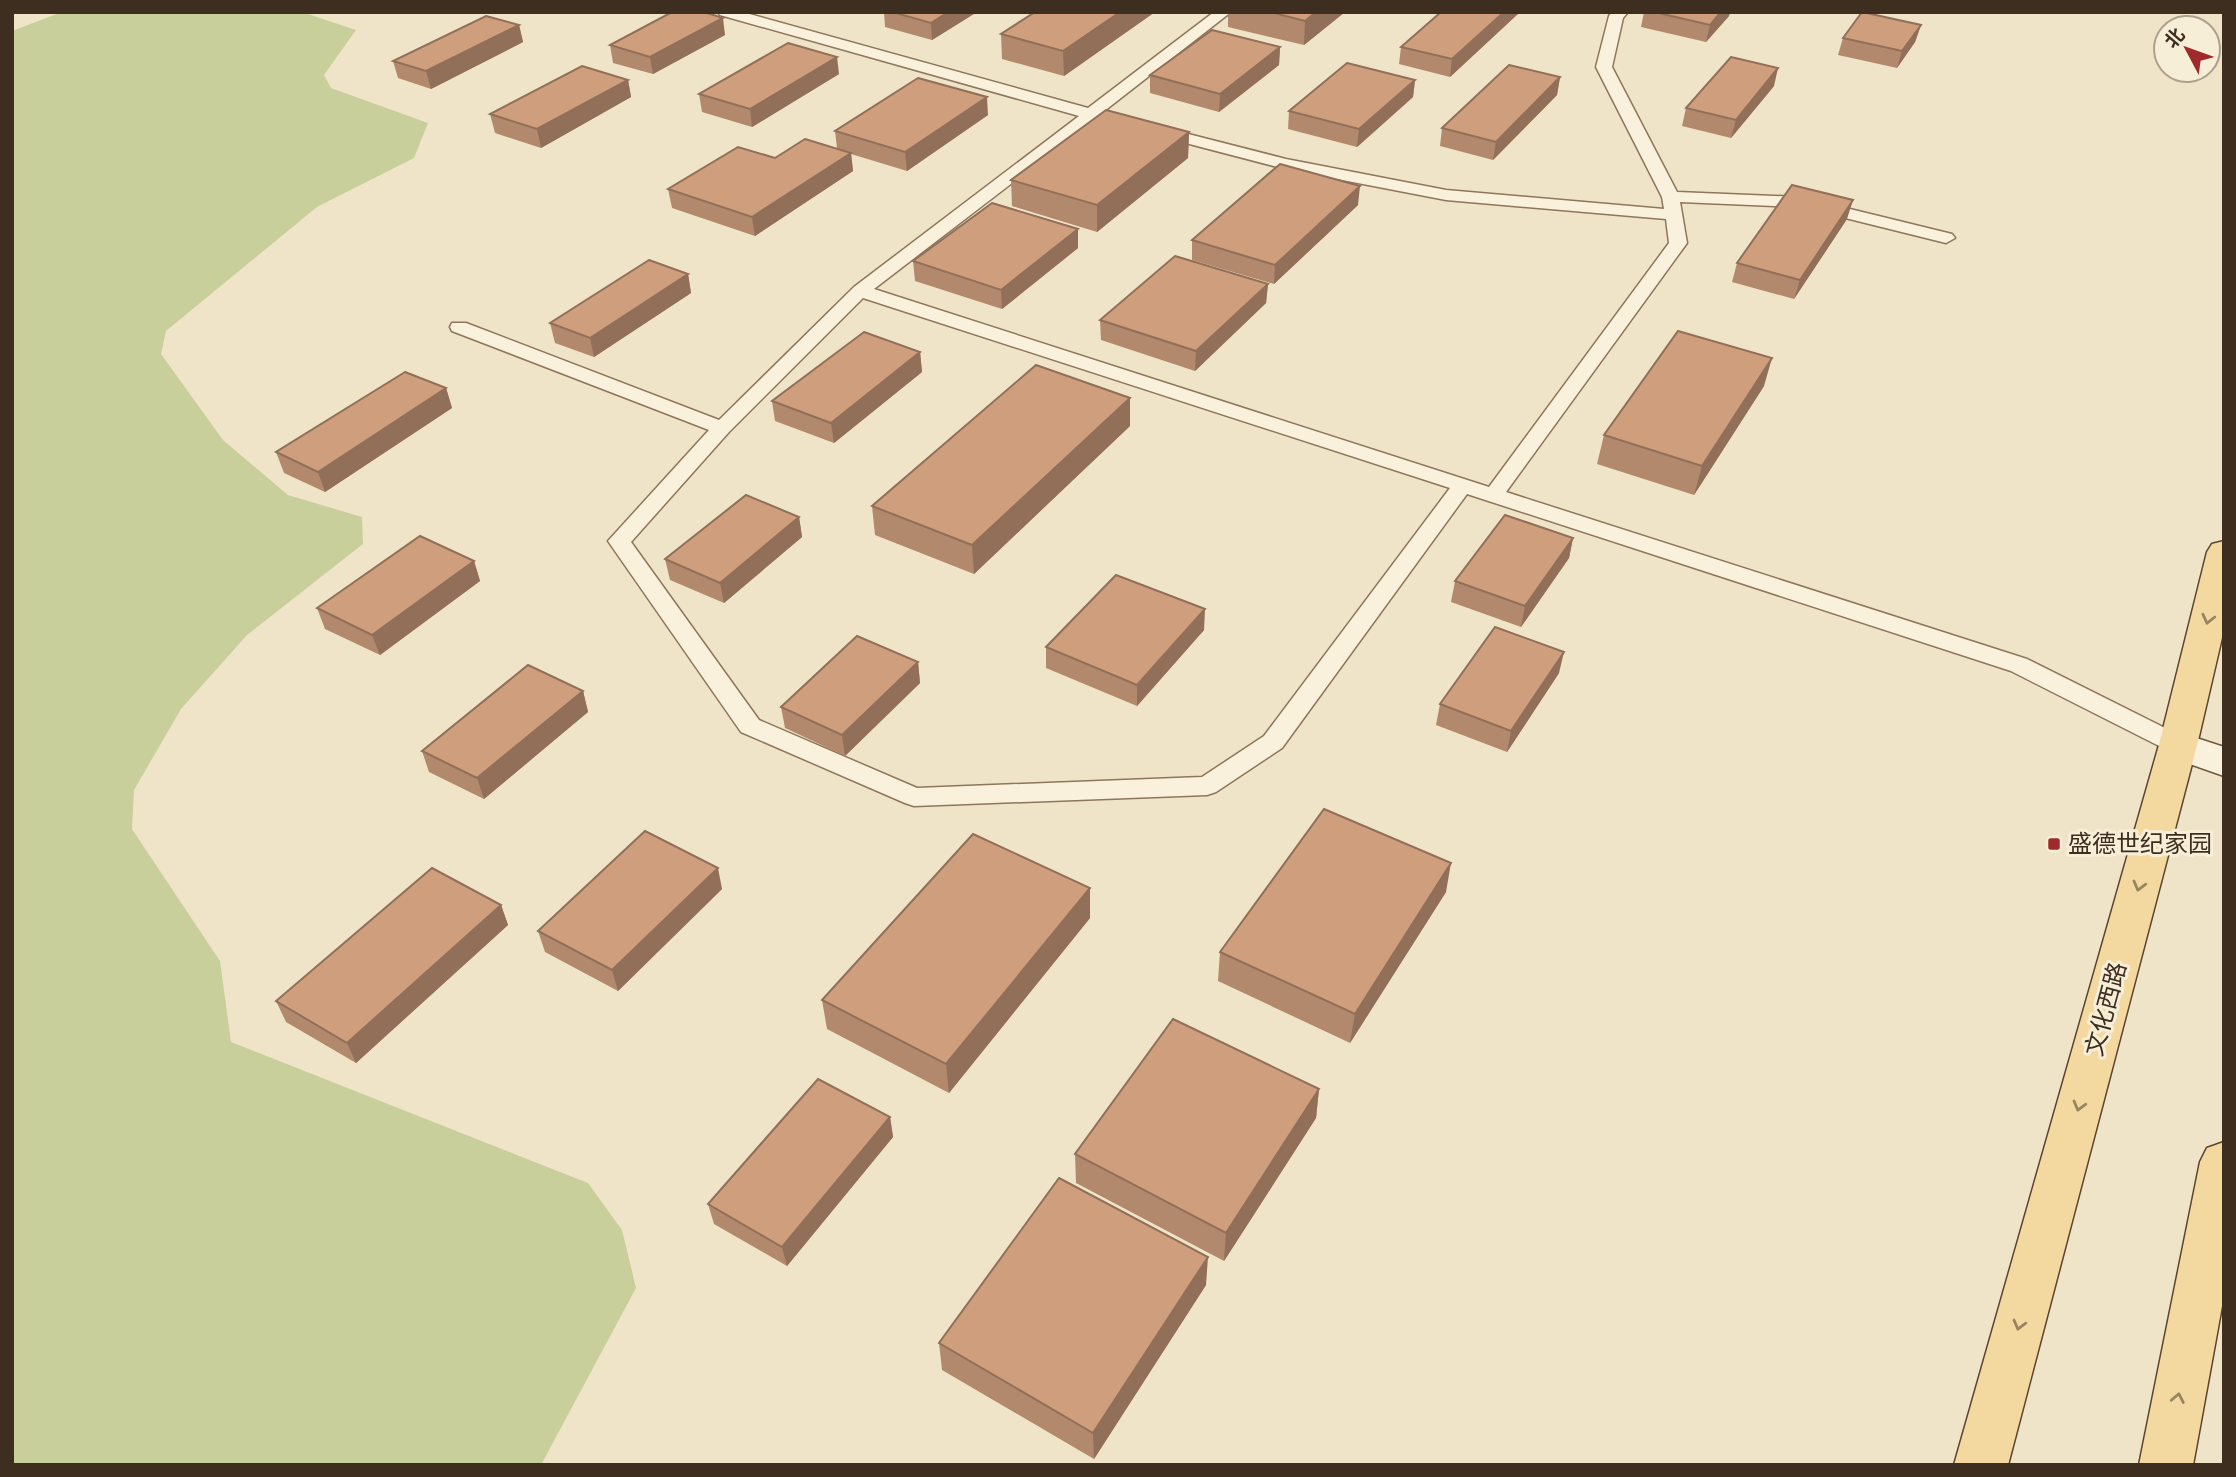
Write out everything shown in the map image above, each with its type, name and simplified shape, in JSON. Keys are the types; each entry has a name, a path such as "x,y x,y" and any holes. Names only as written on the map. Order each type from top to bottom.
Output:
{"main road":[{"name":"文化西路","path":"1981,1465 2178,745 2224,552"},
{"path":"2165,1465 2224,1162"}],"street":[{"path":"2178,745 2224,762"}],"lane":[{"path":"725,12 1115,120"},
{"path":"1224,12 860,291 722,428 619,541 750,726 914,797 1207,786 1273,742 1463,485"},
{"path":"1495,494 1678,243 1672,206 1604,67 1612,14"},
{"path":"1141,127 1285,164 1446,195 1672,206 1801,202 1946,238"},
{"path":"860,291 2019,665 2178,745"},
{"path":"459,327 722,428"}],"green space":[{"path":"62,12 302,12 356,30 324,75 331,88 428,123 414,158 317,207 166,331 161,354 223,440 288,495 362,517 363,544 247,635 181,709 134,790 132,829 220,961 231,1042 588,1183 622,1230 636,1288 541,1465 12,1465 12,31"}],"building":[{"path":"672,12 704,12 723,18 650,57 610,45"},
{"path":"892,12 948,12 931,23"},
{"path":"1035,12 1120,12 1063,51 1001,34"},
{"path":"1270,12 1316,12 1305,21"},
{"path":"1441,12 1504,12 1452,59 1401,47"},
{"path":"1654,12 1721,12 1710,25"},
{"path":"1862,12 1921,25 1902,51 1843,38"},
{"path":"486,16 519,25 426,71 393,61"},
{"path":"1212,30 1280,47 1220,94 1150,75"},
{"path":"788,43 837,57 750,109 699,94"},
{"path":"1731,57 1778,68 1736,120 1686,108"},
{"path":"1347,63 1415,80 1359,129 1289,111"},
{"path":"1509,65 1560,77 1496,142 1442,128"},
{"path":"582,66 628,80 537,129 490,114"},
{"path":"918,78 987,97 905,152 835,131"},
{"path":"1106,110 1189,132 1097,205 1011,180"},
{"path":"805,139 851,153 752,217 668,189 738,147 775,158"},
{"path":"1280,164 1360,186 1275,265 1192,240"},
{"path":"1792,185 1853,200 1800,280 1737,263"},
{"path":"992,203 1078,229 1001,290 913,261"},
{"path":"1175,256 1268,284 1196,351 1100,320"},
{"path":"649,260 688,274 590,338 550,323"},
{"path":"1678,331 1772,358 1702,466 1604,435"},
{"path":"864,332 920,352 831,423 772,401"},
{"path":"1036,365 1130,398 972,545 872,506"},
{"path":"405,372 446,388 318,472 276,452"},
{"path":"746,495 799,517 720,583 665,559"},
{"path":"1505,515 1573,538 1525,606 1455,581"},
{"path":"420,536 474,561 372,635 317,608"},
{"path":"1116,575 1205,609 1137,685 1046,647"},
{"path":"1495,627 1564,652 1511,731 1440,704"},
{"path":"857,636 918,662 842,735 781,707"},
{"path":"528,665 583,691 477,778 422,751"},
{"path":"1324,809 1451,863 1355,1014 1220,952"},
{"path":"645,831 718,868 612,970 538,931"},
{"path":"973,834 1090,888 946,1064 822,1000"},
{"path":"432,868 501,905 347,1043 276,1001"},
{"path":"1173,1019 1319,1089 1226,1233 1075,1154"},
{"path":"818,1079 890,1117 782,1247 708,1204"},
{"path":"1059,1178 1208,1257 1093,1433 939,1343"}],"place":[{"name":"盛德世纪家园","path":"2054,844"}]}
